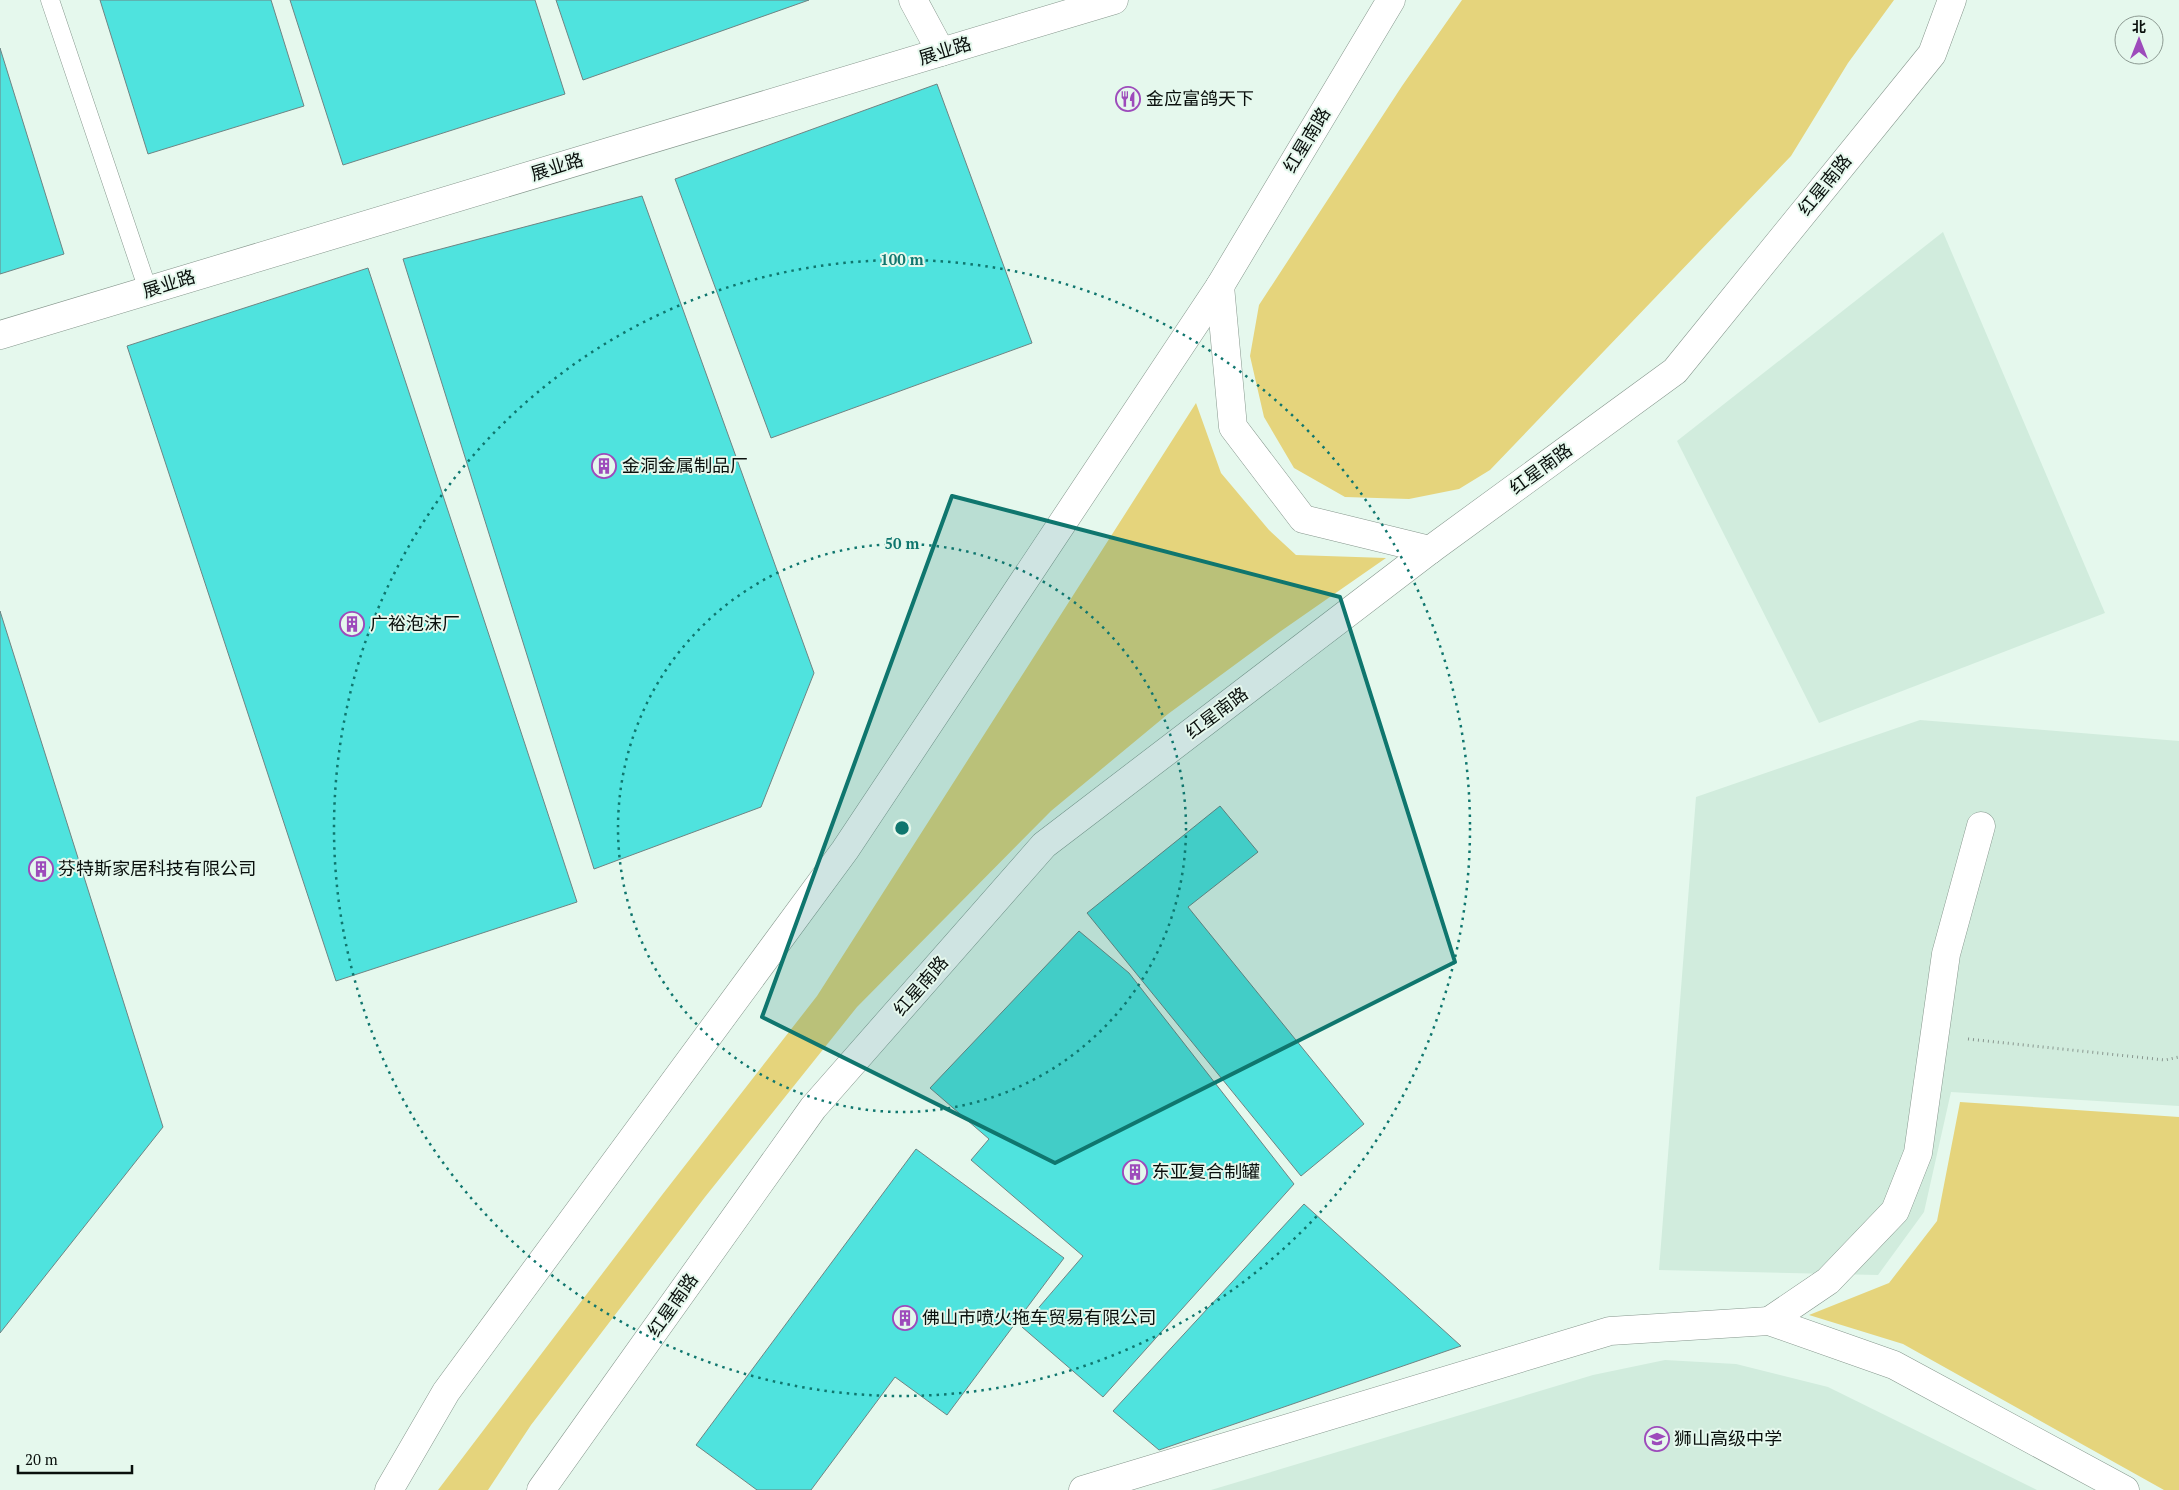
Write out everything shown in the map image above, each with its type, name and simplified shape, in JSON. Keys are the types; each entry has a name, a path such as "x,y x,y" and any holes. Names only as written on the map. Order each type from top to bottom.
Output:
{"main road":[{"path":"912,0 941,52"},
{"name":"展业路","path":"0,335 1114,0"},
{"name":"红星南路","path":"389,1490 446,1392 845,850 1220,286 1391,0"},
{"name":"红星南路","path":"541,1490 813,1108 1044,846 1430,550 1675,371 1932,54 1952,0"},
{"path":"1220,286 1233,428 1303,519 1430,550"},
{"path":"1769,1321 1828,1281 1894,1210 1918,1153 1946,954 1981,826"},
{"path":"1083,1490 1610,1331 1769,1321 1894,1365 2125,1490"}],"lane":[{"path":"50,0 148,290"}],"path":[{"path":"1935,1035 2165,1060 2179,1057"}],"highlighted area":[{"path":"952,496 1340,597 1455,962 1055,1163 762,1017"}],"shaded area":[{"path":"1462,0 1894,0 1848,63 1791,156 1490,470 1459,489 1409,499 1345,497 1294,468 1264,417 1250,356 1259,305 1402,86"},
{"path":"1943,232 2105,613 1819,723 1677,441"},
{"path":"1196,403 1221,473 1269,530 1296,555 1386,558 1281,631 1168,714 1051,811 857,1007 705,1197 531,1425 488,1490 438,1490 662,1195 817,996"},
{"path":"1920,720 2179,741 2179,1106 1951,1092 1924,1212 1878,1275 1659,1270 1696,797"},
{"path":"1960,1102 2179,1117 2179,1490 2164,1490 1903,1344 1809,1315 1889,1283 1937,1221"},
{"name":"狮山高级中学","path":"1665,1360 1736,1364 1828,1387 2037,1490 1211,1490 1593,1375"}],"building":[{"path":"100,0 271,0 304,106 148,154"},
{"path":"290,0 535,0 565,94 343,165"},
{"path":"556,0 809,0 583,80"},
{"path":"0,48 64,254 0,274"},
{"path":"937,84 1032,343 771,438 675,179"},
{"name":"金洞金属制品厂","path":"642,196 814,673 761,807 594,869 403,259"},
{"name":"广裕泡沫厂","path":"368,268 577,902 336,981 127,346"},
{"name":"芬特斯家居科技有限公司","path":"0,611 163,1127 0,1333"},
{"path":"1220,806 1258,852 1188,907 1364,1124 1301,1176 1087,913"},
{"name":"东亚复合制罐","path":"1079,931 1129,973 1294,1184 1103,1397 1022,1327 1083,1256 971,1160 989,1139 930,1088"},
{"name":"佛山市喷火拖车贸易有限公司","path":"916,1149 1064,1258 947,1415 895,1377 811,1490 757,1490 696,1445"},
{"path":"1304,1204 1461,1346 1159,1450 1113,1411"}],"place":[{"name":"金应富鸽天下","path":"1128,99"},
{"name":"金洞金属制品厂","path":"604,466"},
{"name":"广裕泡沫厂","path":"352,624"},
{"name":"芬特斯家居科技有限公司","path":"41,869"},
{"name":"东亚复合制罐","path":"1135,1172"},
{"name":"佛山市喷火拖车贸易有限公司","path":"905,1318"},
{"name":"狮山高级中学","path":"1657,1439"}]}
